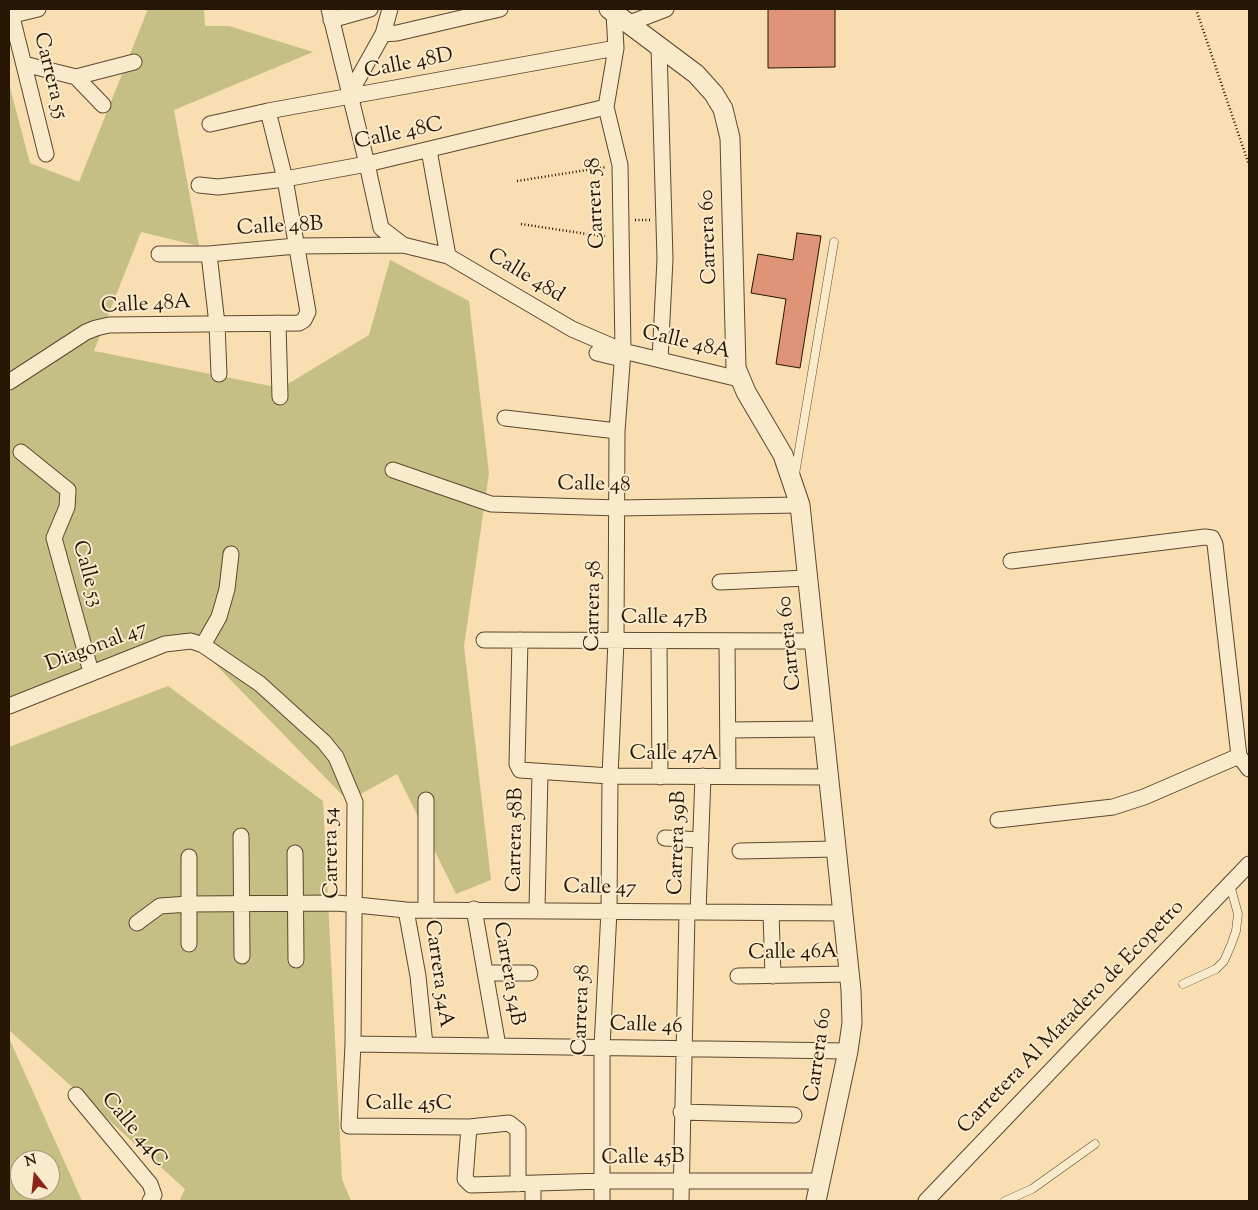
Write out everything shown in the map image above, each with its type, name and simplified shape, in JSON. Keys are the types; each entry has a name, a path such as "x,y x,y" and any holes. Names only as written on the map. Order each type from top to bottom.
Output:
{"street":[{"path":"10,13 38,9"},
{"path":"370,9 330,14 381,228 403,245"},
{"path":"350,95 383,34 390,9"},
{"path":"383,34 397,33 458,14 500,9"},
{"path":"617,15 666,9"},
{"name":"Carrera 55","path":"10,13 46,154"},
{"name":"Carrera 60","path":"617,15 696,74 714,94 723,109 730,138 736,359 739,379 783,455 800,505 850,974 852,1023 848,1051 816,1201"},
{"name":"Carrera 58","path":"602,1201 602,1047 609,911 610,776 616,641 617,431 623,355 620,165 606,107 616,48 617,15"},
{"path":"659,47 665,259 660,360"},
{"name":"Calle 48D","path":"210,124 350,95 616,48"},
{"path":"24,64 76,77 134,62"},
{"path":"76,77 103,105"},
{"name":"Calle 48C","path":"199,185 218,187 285,179 367,164 606,107"},
{"path":"268,111 285,179 296,246"},
{"path":"429,150 448,256"},
{"name":"Calle 48d","path":"403,245 448,256 572,329 623,355"},
{"name":"Calle 48B","path":"159,254 209,254 296,246 403,245"},
{"name":"Calle 48A","path":"9,382 86,332 109,325 299,323 304,320 308,312 296,246"},
{"path":"209,254 217,324 219,374"},
{"path":"278,323 280,396"},
{"path":"596,353 623,355"},
{"name":"Calle 48A","path":"623,355 660,360 739,379"},
{"path":"505,418 617,431"},
{"name":"Calle 53","path":"21,452 68,490 67,507 54,538 91,672"},
{"name":"Calle 48","path":"393,470 491,504 618,508 800,505"},
{"path":"1011,561 1205,537 1212,538 1215,544 1239,756 1249,769"},
{"path":"204,644 219,617 227,589 232,554"},
{"path":"720,582 807,578"},
{"name":"Calle 47B","path":"484,640 814,641"},
{"name":"Carrera 58B","path":"520,640 517,764 520,770"},
{"name":"Diagonal 47","path":"9,706 165,644 191,641 204,644"},
{"path":"659,641 660,777"},
{"path":"727,641 728,776"},
{"name":"Carrera 54","path":"204,644 260,684 324,742 336,758 355,802 353,1044 349,1126"},
{"path":"728,730 823,729"},
{"path":"998,820 1113,807 1144,797 1239,756"},
{"name":"Calle 47A","path":"520,770 610,776 828,777"},
{"name":"Carrera 58B","path":"537,909 540,772"},
{"name":"Carrera 59B","path":"681,1201 683,1050 692,912 701,840 703,776"},
{"path":"426,800 426,910"},
{"path":"242,836 242,956"},
{"path":"665,838 701,840"},
{"path":"740,851 836,849"},
{"path":"295,853 296,960"},
{"path":"189,857 189,944"},
{"name":"Carretera Al Matadero de Ecopetro","path":"926,1201 1249,864"},
{"name":"Calle 47","path":"137,923 160,906 189,904 294,903 355,905 406,910 537,909 843,913"},
{"name":"Carrera 54A","path":"406,910 418,976 425,1045"},
{"name":"Carrera 54B","path":"474,910 498,1046"},
{"path":"771,913 773,976"},
{"path":"486,973 530,973"},
{"name":"Calle 46A","path":"738,976 850,974"},
{"name":"Calle 46","path":"353,1044 848,1051"},
{"name":"Calle 44C","path":"76,1095 150,1184 152,1198"},
{"path":"681,1112 794,1116"},
{"name":"Calle 45C","path":"349,1126 468,1127 509,1123 518,1130 518,1184"},
{"name":"Calle 45B","path":"468,1127 467,1182 471,1186 603,1181 821,1181"},
{"path":"533,1184 533,1201"}],"lane":[{"path":"794,484 834,242"},
{"path":"1183,984 1216,969 1224,961 1236,931 1238,914 1230,885"},
{"path":"1005,1201 1032,1189 1095,1144"}],"path":[{"path":"1196,9 1249,165"},
{"path":"517,181 620,165"},
{"path":"620,219 663,220"},
{"path":"521,224 621,239"}],"shaded area":[{"path":"148,9 204,9 205,26 229,26 313,52 174,110 199,246 141,232 94,351 281,388 369,335 390,260 469,301 489,473 464,646 491,880 456,894 397,774 348,801 189,637 9,703 9,84 30,163 79,182"},
{"path":"168,686 323,801 342,1179 351,1201 179,1201 185,1189 9,1030 9,747"},
{"path":"9,1038 59,1150 10,1150 10,1200 60,1200 60,1152 82,1201 9,1201"}],"building":[{"path":"768,9 835,9 835,67 768,68"},
{"path":"797,233 821,236 800,368 776,364 786,299 751,293 758,254 793,260"}]}
